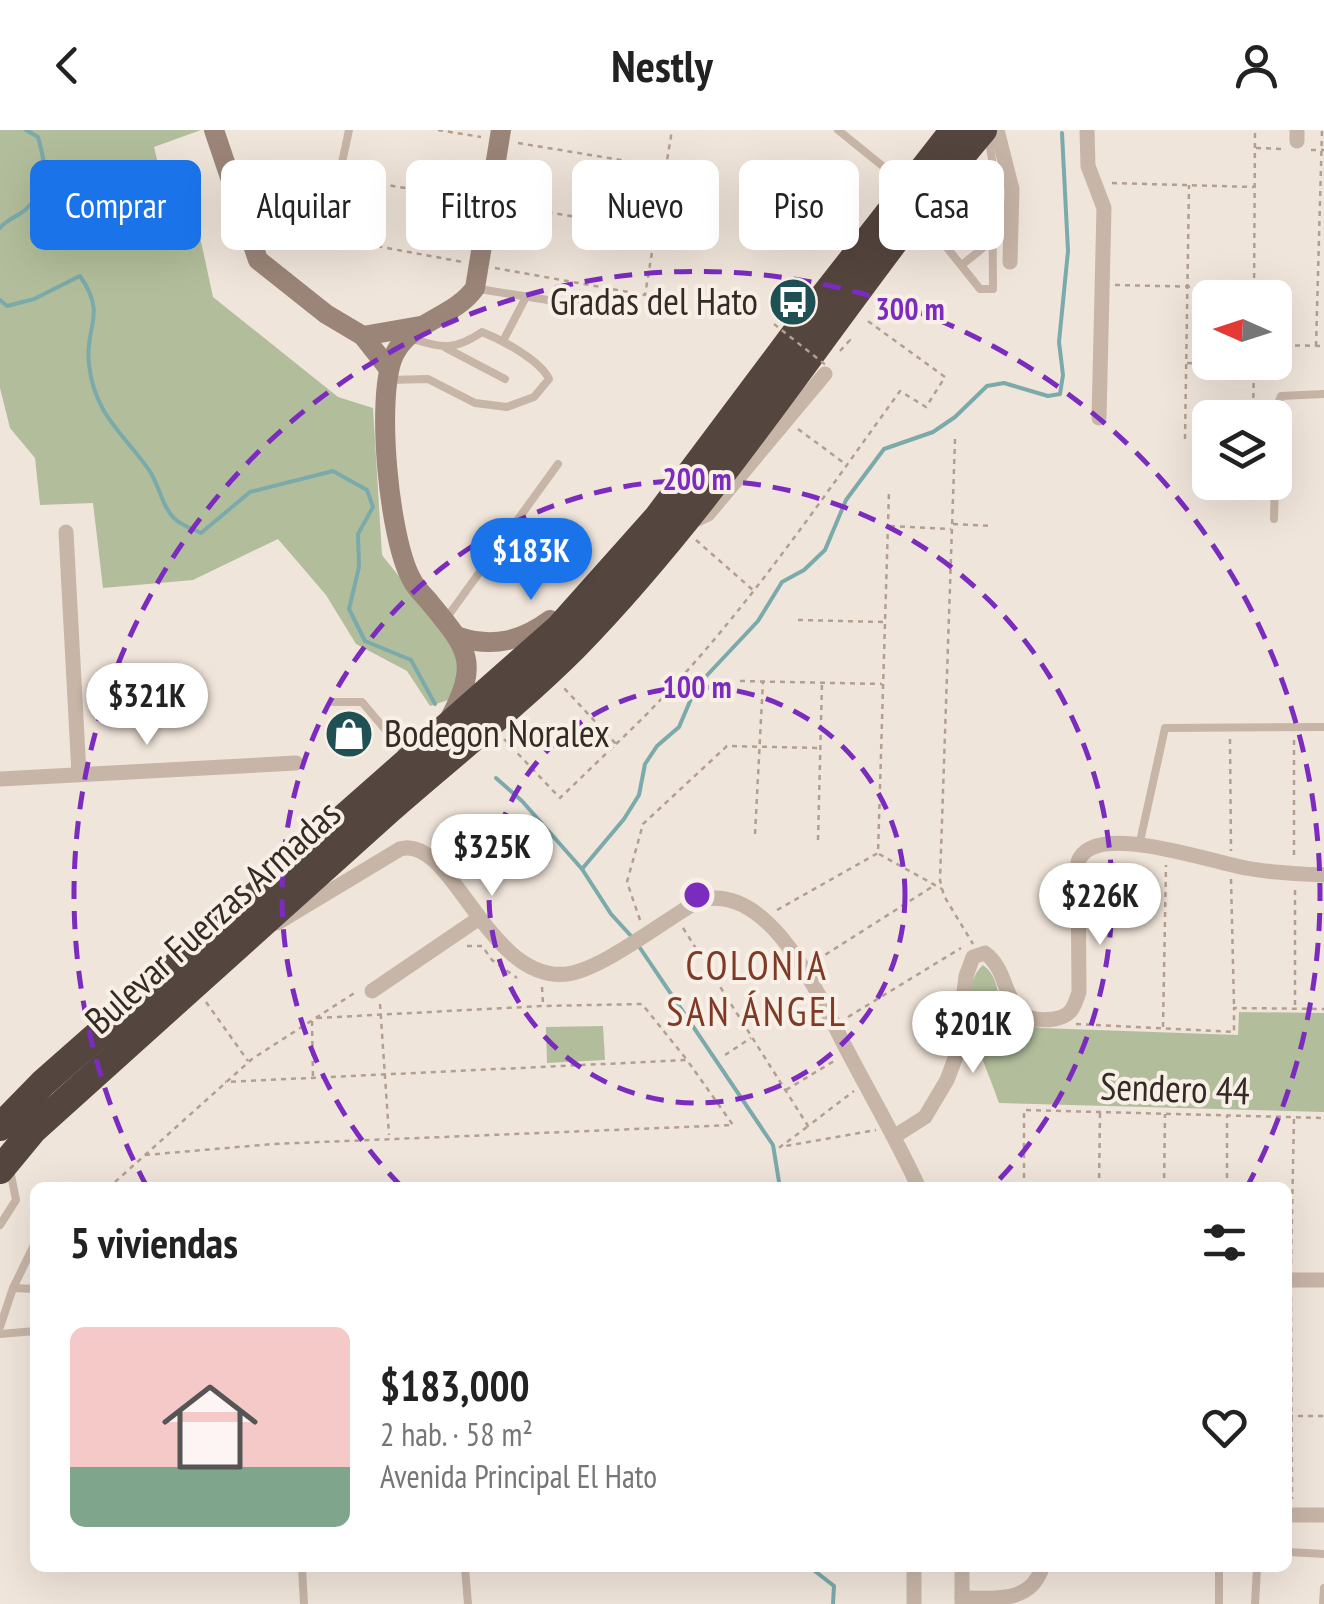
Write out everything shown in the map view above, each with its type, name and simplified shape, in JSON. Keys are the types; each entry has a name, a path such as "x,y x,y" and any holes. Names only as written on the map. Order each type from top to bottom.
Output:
{"highway":[{"name":"Bulevar Fuerzas Armadas","path":"931,160 954,130"},
{"name":"Bulevar Fuerzas Armadas","path":"961,160 986,130"},
{"name":"Bulevar Fuerzas Armadas","path":"0,1128 43,1084 560,628 658,517 879,227"},
{"name":"Bulevar Fuerzas Armadas","path":"4,1164 33,1130 193,984 548,671 679,528 889,250"}],"street":[{"path":"214,130 224,160"},
{"path":"997,130 1012,189 1010,262"},
{"path":"1087,130 1088,166 1104,208 1099,418"},
{"path":"497,160 501,135"},
{"path":"254,250 266,269 363,336 389,374"},
{"path":"363,336 414,332 466,301 475,288 481,250"},
{"path":"414,332 389,374 387,436 392,525 412,580 459,637 468,679 442,733"},
{"path":"679,528 708,514 826,370"},
{"path":"66,532 79,774"},
{"path":"459,637 489,644 531,634 600,582"},
{"path":"0,778 296,764"},
{"path":"380,818 400,849"},
{"path":"893,1131 925,1117 947,1080 975,948 992,958 1013,1005 1024,1016 1042,1020 1066,1017 1075,1007 1081,853 1102,843 1139,846 1242,868 1324,875"},
{"path":"234,948 400,849 413,846 432,856 478,919 520,962 542,971 571,973 612,954 700,900 728,898 762,918 803,968 893,1131 916,1182"},
{"path":"376,992 478,919"},
{"path":"1292,1280 1324,1280"},
{"path":"1292,1516 1324,1515"},
{"path":"914,1572 914,1604"},
{"path":"962,1572 962,1601 1020,1596 1037,1581 1040,1572"}],"lane":[{"path":"343,160 349,130"},
{"path":"838,130 879,163"},
{"path":"986,130 990,160"},
{"path":"949,250 980,289 992,290 994,250"},
{"path":"962,264 979,250"},
{"path":"475,288 580,305"},
{"path":"503,341 526,296"},
{"path":"414,332 505,379"},
{"path":"389,374 428,379 475,403 507,407 534,397 549,378 544,368 482,332 468,342 446,348"},
{"path":"1279,400 1281,396 1324,394"},
{"path":"445,620 558,464"},
{"path":"1274,519 1275,500"},
{"path":"333,702 362,702 411,760"},
{"path":"1139,846 1165,728 1324,727"},
{"path":"0,1224 16,1200 4,1164"},
{"path":"30,1253 13,1288 0,1330 30,1331"},
{"path":"13,1288 30,1289"},
{"path":"1292,1552 1324,1554"},
{"path":"302,1572 304,1604"},
{"path":"465,1572 468,1604"},
{"path":"1219,1572 1219,1604"},
{"path":"1255,1604 1257,1572"},
{"path":"1323,1604 1324,1588"}],"path":[{"path":"438,130 501,135 630,160"},
{"path":"667,160 672,130"},
{"path":"1254,130 1254,280"},
{"path":"1316,346 1321,283 1322,130"},
{"path":"1096,182 1254,187"},
{"path":"1185,440 1189,185"},
{"path":"386,248 645,295 653,250"},
{"path":"1102,284 1192,286"},
{"path":"489,724 560,798 658,704 756,592 900,391 926,406 945,377 846,306"},
{"path":"774,324 826,370"},
{"path":"1292,345 1324,346"},
{"path":"1186,364 1192,364"},
{"path":"786,420 847,465"},
{"path":"834,1025 975,948 940,880 955,439"},
{"path":"878,853 889,491"},
{"path":"888,526 992,526"},
{"path":"679,528 756,592"},
{"path":"798,620 885,622"},
{"path":"548,671 616,744"},
{"path":"740,681 883,684"},
{"path":"755,834 762,681"},
{"path":"818,840 822,682"},
{"path":"647,931 627,882 643,824 727,746 821,748"},
{"path":"1163,1029 1166,850"},
{"path":"878,853 943,890"},
{"path":"762,918 878,853"},
{"path":"803,968 935,886"},
{"path":"672,916 684,929 808,1126"},
{"path":"464,946 482,946 492,960 517,978"},
{"path":"542,971 543,1006"},
{"path":"193,984 248,1062"},
{"path":"376,992 389,1138"},
{"path":"115,1182 248,1062 312,1020 380,1013 642,1004 733,1124 273,1144 145,1156"},
{"path":"1066,1017 1078,1026 1234,1032 1234,1008 1324,1008"},
{"path":"312,1020 313,1080"},
{"path":"725,1054 752,1038"},
{"path":"786,1090 848,1052"},
{"path":"225,1082 687,1060"},
{"path":"866,1082 780,1148 893,1131"},
{"name":"Sendero 44","path":"1024,1182 1024,1110 1324,1118"},
{"path":"1099,1182 1100,1112"},
{"path":"1164,1182 1165,1114"},
{"path":"1226,1182 1227,1116"},
{"path":"1292,1182 1294,1117"},
{"path":"1292,1416 1324,1416"}],"green space":[{"path":"0,130 201,130 154,147 157,160 30,160 30,250 201,250 201,242 213,297 338,397 373,408 382,555 452,643 462,676 451,699 430,706 407,671 356,644 326,595 278,539 193,580 103,588 93,503 40,505 35,458 10,428 0,388"},
{"path":"983,965 991,973 1004,1010 1022,1024 1041,1028 1238,1035 1239,1012 1324,1013 1324,1112 999,1103 970,1013 973,978"},
{"path":"603,1026 605,1060 547,1063 546,1027"}],"waterway":[{"path":"0,228 25,210 43,184 38,137 26,130"},
{"path":"582,869 624,819 639,795 645,764 657,746 679,727 696,687 758,621 782,582 804,570 825,550 846,500 884,449 933,432 987,386 1004,383 1048,396 1060,394 1063,375 1059,342 1068,251 1062,133"},
{"path":"0,300 7,306 34,299 80,276 93,301 88,351 97,396 111,422 149,470 170,513 183,525 201,533 250,492 333,471 367,490 373,507 358,534 359,567 349,609 365,641 411,660 435,704"},
{"path":"496,778 522,801 582,869 611,914 632,937"},
{"path":"638,945 773,1145 779,1182"},
{"path":"816,1572 834,1586 833,1604"}],"place":[{"name":"Gradas del Hato","path":"793,302"},
{"name":"Bodegon Noralex","path":"349,734"}],"district":[{"name":"COLONIA SAN ÁNGEL","path":"757,989"}]}
